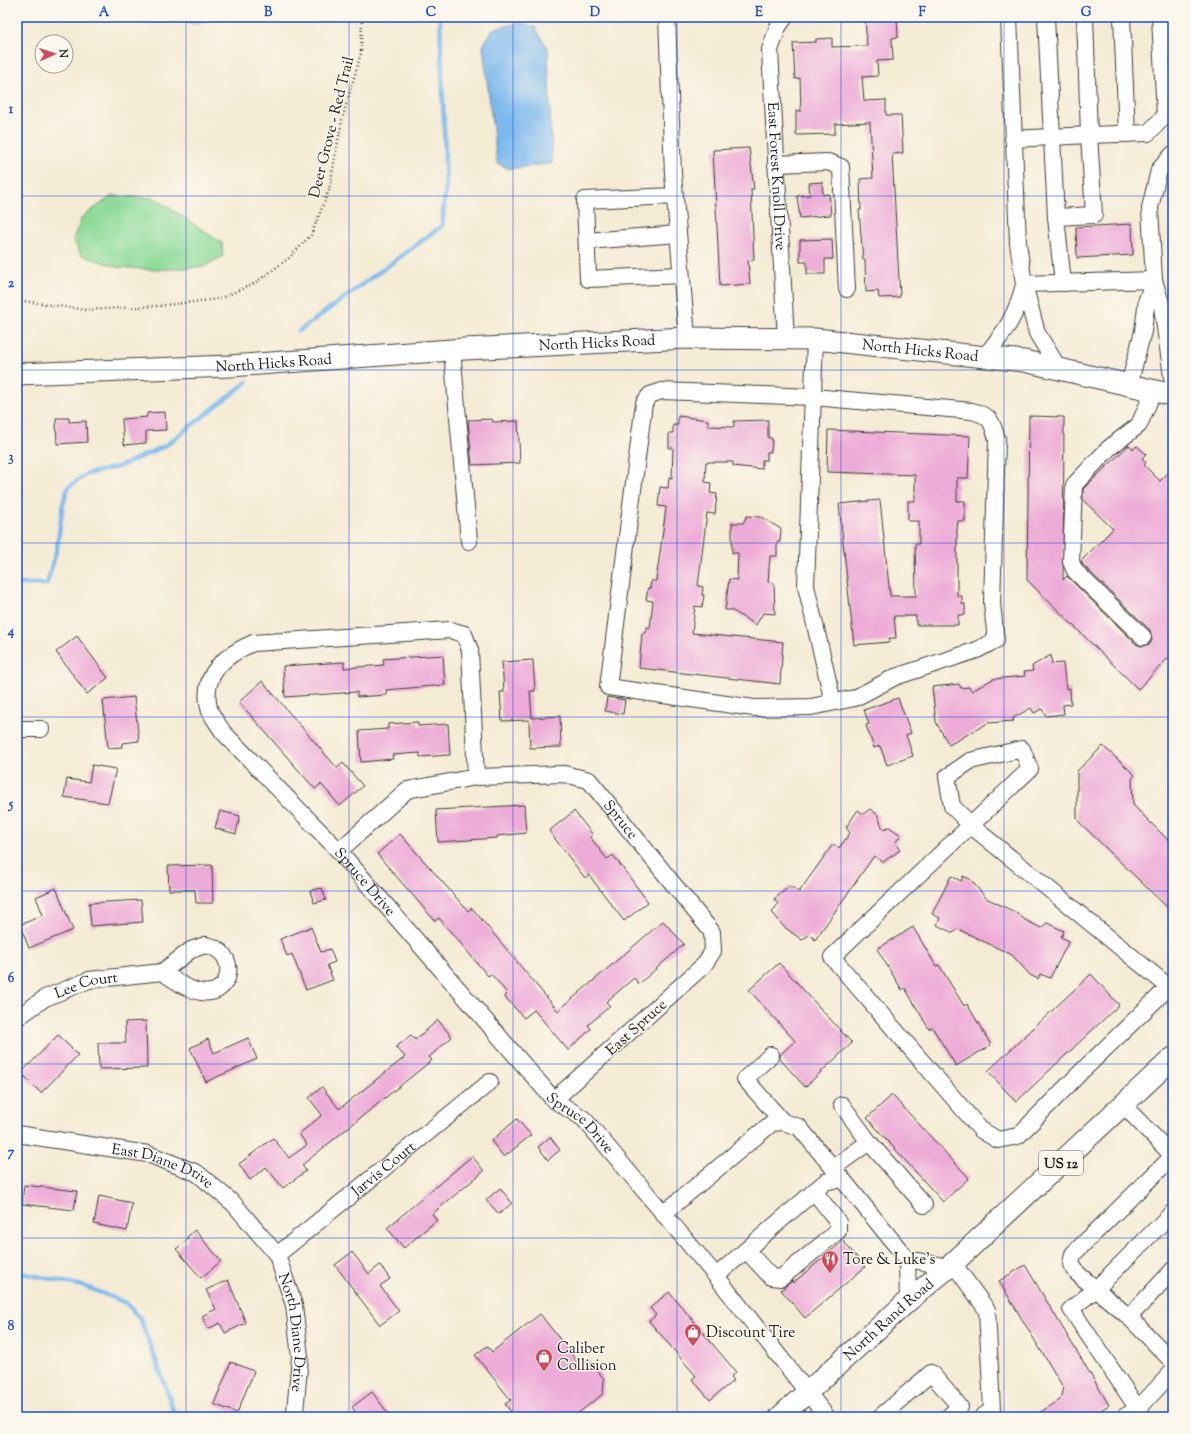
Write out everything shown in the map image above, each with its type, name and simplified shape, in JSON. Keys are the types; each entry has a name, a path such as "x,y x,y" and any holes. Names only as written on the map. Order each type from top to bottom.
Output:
{"main road":[{"name":"North Hicks Road","path":"17,374 230,366 452,350 687,338 815,339 1024,361 1163,393"},
{"name":"North Rand Road","path":"780,1417 908,1301 951,1265 1173,1058"}],"street":[{"path":"667,17 675,196 687,338"},
{"name":"East Forest Knoll Drive","path":"785,17 778,27 770,50 786,339"},
{"path":"1009,17 1018,243 1024,284 1037,333 1059,369"},
{"path":"1046,17 1056,217 1063,282"},
{"path":"1056,217 1094,216 1085,17"},
{"path":"1122,17 1127,134"},
{"path":"1013,139 1148,133 1165,116 1160,17"},
{"path":"1173,154 1159,170 1150,208 1154,280 1162,306 1173,383"},
{"path":"776,164 828,162 841,167 847,289"},
{"path":"675,196 586,200 588,279 681,275"},
{"path":"587,241 678,234"},
{"path":"1024,284 1154,280"},
{"path":"1129,385 1143,331 1147,299 1154,280"},
{"path":"984,357 1009,326 1017,309 1024,284"},
{"path":"815,339 806,586 833,702"},
{"path":"452,350 469,541"},
{"path":"662,391 813,397 972,411 986,415 992,423 997,439 992,603 996,640 977,650 895,677 854,698 811,707 754,708 608,687 644,403 650,395 662,391"},
{"path":"1144,637 1075,571 1072,562 1074,486 1109,448 1139,425 1163,393"},
{"name":"Spruce Drive","path":"476,777 470,650 464,634 450,630 253,643 234,651 216,667 208,686 209,709 223,732 339,851 554,1100 584,1119 716,1276 827,1417"},
{"path":"17,729 41,729"},
{"path":"971,825 952,806 947,777 970,762 1022,749 1030,769 971,825 832,957 981,1130 998,1140 1018,1136 1171,989 971,825"},
{"name":"Spruce","path":"339,851 407,790 476,777 564,774 589,780 712,932 712,951"},
{"name":"East Spruce","path":"554,1100 704,966 712,951"},
{"name":"Lee Court","path":"17,1018 45,998 89,980 162,972"},
{"path":"771,1055 742,1083 783,1122"},
{"name":"Jarvis Court","path":"276,1255 490,1082"},
{"path":"842,1105 869,1142 924,1205"},
{"path":"1123,1105 1173,1156 1073,1254 1071,1264 1078,1274 1129,1317 1173,1362"},
{"path":"664,1214 772,1123 783,1122 799,1127 907,1259 908,1301"},
{"name":"East Diane Drive","path":"17,1134 148,1154 197,1173 234,1204 276,1255"},
{"path":"833,1168 869,1142"},
{"path":"716,1276 825,1182 843,1180"},
{"path":"746,1250 771,1277 780,1278 838,1231 838,1222 814,1191"},
{"path":"1140,1413 1070,1310 1096,1289 1173,1212"},
{"name":"North Diane Drive","path":"276,1255 294,1305 300,1357 295,1415"},
{"path":"907,1259 951,1265 987,1310 992,1410 982,1417"},
{"path":"1129,1317 1173,1270"},
{"path":"1124,1417 1140,1413 1173,1371"},
{"path":"880,1417 931,1373 960,1407 948,1417"}],"path":[{"name":"Deer Grove - Red Trail","path":"17,300 86,310 158,306 219,299 255,283 289,258 311,235 329,190 342,120 361,53 362,17"}],"green space":[{"path":"159,17 217,17 198,24"},
{"path":"1173,181 1173,259 1170,192"},
{"path":"112,196 155,198 222,243 223,256 204,267 154,270 117,267 81,255 73,239 82,217"}],"water":[{"path":"519,23 535,27 548,49 552,163 509,169 497,163 483,46 493,29"}],"building":[{"path":"865,17 897,17 898,37 892,38 893,60 877,61 878,76 862,77 864,101 886,100 886,115 901,115 903,153 892,154 900,297 879,298 878,291 866,292 865,259 863,260 859,210 861,210 860,179 873,178 870,122 835,124 835,134 796,135 796,111 801,111 800,78 795,79 793,43 816,42 816,39 832,38 832,47 867,46"},
{"path":"749,148 754,189 751,189 754,260 748,261 750,284 720,286 713,150"},
{"path":"822,182 823,195 829,194 831,215 800,218 797,196 810,195 809,183"},
{"path":"1132,224 1133,255 1077,258 1076,227"},
{"path":"832,239 833,259 825,259 825,274 807,274 807,262 800,262 800,240"},
{"path":"165,412 166,430 146,431 146,443 124,445 122,419 147,417 147,413"},
{"path":"678,416 708,420 708,426 734,427 734,421 768,420 768,438 772,438 771,452 767,452 767,460 762,460 762,469 733,466 733,462 706,462 705,482 711,483 710,493 717,494 715,514 707,513 698,586 703,587 702,595 704,595 702,607 695,606 692,633 783,642 780,684 639,668 642,633 645,633 646,627 650,628 653,601 646,600 648,588 650,588 651,581 656,581 665,516 666,507 658,506 660,487 668,488 669,477 672,478 673,448 669,448 669,433 673,433 673,425 678,425"},
{"path":"1029,416 1064,417 1063,580 1067,576 1136,644 1141,646 1150,644 1152,640 1150,630 1083,565 1081,561 1113,529 1083,500 1083,489 1129,445 1133,449 1137,446 1146,454 1142,458 1146,463 1144,465 1160,481 1173,468 1173,653 1138,689 1027,580"},
{"path":"56,418 69,418 69,422 86,421 87,442 57,444"},
{"path":"492,419 493,422 518,421 520,463 472,465 468,420"},
{"path":"828,430 970,436 968,478 957,478 957,501 965,501 965,521 958,521 957,530 957,596 962,596 962,604 965,604 965,615 958,615 958,625 916,625 916,616 894,616 896,638 889,638 890,642 854,645 839,504 880,500 890,596 916,596 915,544 919,544 919,521 908,521 908,501 915,501 915,475 827,472"},
{"path":"747,516 761,517 781,529 780,542 777,542 777,556 770,556 768,582 774,583 775,614 763,613 756,625 731,610 725,610 729,579 737,580 738,553 732,553 732,523 743,523"},
{"path":"77,636 108,678 87,694 56,652"},
{"path":"443,655 445,685 386,690 387,695 357,697 357,692 285,697 283,666 344,662 344,668 384,665 383,659"},
{"path":"1051,655 1052,664 1063,663 1066,689 1070,688 1071,704 1063,705 1064,714 1046,716 1042,709 1034,713 1031,708 1013,718 1014,721 988,723 949,745 936,722 932,687 959,684 961,688 969,687 972,691 993,679 1025,676 1024,672 1033,671 1032,666"},
{"path":"533,660 535,691 530,691 532,718 560,716 561,747 530,748 529,720 502,721 500,692 504,692 502,662"},
{"path":"262,681 337,768 343,763 363,786 340,806 321,784 315,789 239,702"},
{"path":"134,697 139,741 122,743 122,747 108,748 103,700"},
{"path":"607,697 625,700 623,714 605,711"},
{"path":"898,698 911,733 906,735 913,756 887,765 880,746 874,748 866,725 869,724 864,710"},
{"path":"418,722 418,726 448,724 450,755 420,757 420,753 392,755 393,759 361,762 359,731 388,729 388,724"},
{"path":"1103,746 1135,775 1132,779 1133,805 1173,845 1173,913 1077,820 1077,771"},
{"path":"92,765 116,769 108,803 64,797 67,779 89,782"},
{"path":"524,805 526,833 497,836 497,838 438,842 436,810"},
{"path":"870,809 877,814 883,829 889,827 901,835 895,843 900,850 883,862 874,856 815,940 810,934 802,940 783,926 772,912 778,904 774,899 790,886 799,892 833,844 839,848 850,833 846,827 858,810 863,814"},
{"path":"220,811 240,816 236,834 215,828"},
{"path":"574,811 593,835 590,837 607,859 613,855 648,902 624,921 589,875 585,878 549,831"},
{"path":"400,834 468,911 472,908 558,1011 663,921 684,944 639,984 634,978 606,1002 610,1006 588,1025 591,1029 568,1050 534,1010 524,1018 504,996 507,993 491,974 488,976 439,918 435,921 377,854"},
{"path":"212,865 213,903 196,903 195,890 169,890 168,866"},
{"path":"951,876 961,881 963,876 970,879 986,898 1019,914 1025,920 1041,928 1047,923 1064,931 1061,937 1069,941 1050,978 1040,974 1038,979 1030,975 1012,955 958,929 953,933 937,925 940,918 932,914"},
{"path":"56,888 73,930 29,948 20,925 43,915 36,897"},
{"path":"322,888 326,900 314,903 310,891"},
{"path":"141,900 143,922 91,926 89,903"},
{"path":"311,927 321,952 330,949 335,962 327,965 333,980 306,990 292,954 287,956 280,939"},
{"path":"913,927 936,966 939,965 964,1006 967,1004 991,1045 956,1066 932,1027 929,1029 905,988 902,990 877,949"},
{"path":"779,963 852,1043 805,1087 780,1059 780,1055 795,1041 749,990"},
{"path":"1091,974 1119,1005 1016,1102 988,1071"},
{"path":"438,1020 452,1037 429,1057 432,1060 302,1165 306,1171 283,1188 266,1167 250,1180 239,1164 273,1138 289,1158 307,1145 299,1134 322,1115 309,1098 322,1087 339,1109 405,1057 396,1047 411,1035 415,1040"},
{"path":"146,1021 147,1068 99,1069 98,1043 126,1043 125,1022"},
{"path":"58,1035 78,1055 41,1093 21,1073"},
{"path":"248,1038 257,1059 206,1082 190,1048 208,1039 214,1053"},
{"path":"892,1095 969,1178 943,1202 867,1118"},
{"path":"517,1119 531,1135 504,1157 491,1141"},
{"path":"550,1137 560,1150 548,1160 538,1147"},
{"path":"472,1156 484,1171 432,1214 437,1220 404,1248 387,1228"},
{"path":"24,1185 77,1191 74,1210 22,1204"},
{"path":"500,1188 512,1203 499,1214 486,1200"},
{"path":"99,1196 132,1203 127,1231 94,1224"},
{"path":"195,1230 221,1261 201,1278 176,1249 188,1239 187,1237"},
{"name":"Tore & Luke's","path":"843,1241 865,1267 805,1318 781,1290 792,1281 793,1283"},
{"path":"352,1252 369,1274 380,1265 390,1279 380,1286 399,1311 380,1325 335,1265"},
{"path":"1025,1265 1109,1405 1089,1417 1032,1417 1060,1400 1063,1387 999,1281"},
{"path":"228,1280 246,1323 225,1333 220,1323 208,1329 202,1316 216,1309 206,1290"},
{"name":"Discount Tire","path":"669,1292 736,1372 731,1377 734,1380 710,1400 692,1379 696,1376 649,1321 656,1315 650,1308"},
{"name":"Caliber Collision","path":"540,1314 580,1365 588,1359 604,1379 603,1394 573,1417 515,1417 505,1404 511,1400 475,1355 487,1346 492,1352"},
{"path":"231,1362 254,1371 237,1413 214,1404"},
{"path":"372,1392 391,1417 359,1417 352,1407"}],"waterway":[{"path":"299,331 442,226 446,183 440,17"},
{"path":"17,584 47,584 57,548 63,504 68,487 87,474 118,467 165,446 247,382"},
{"path":"17,1272 84,1286 126,1303 140,1318 175,1417"}],"place":[{"name":"Tore & Luke's","path":"830,1274"},
{"name":"Discount Tire","path":"693,1347"},
{"name":"Caliber Collision","path":"544,1372"}]}
